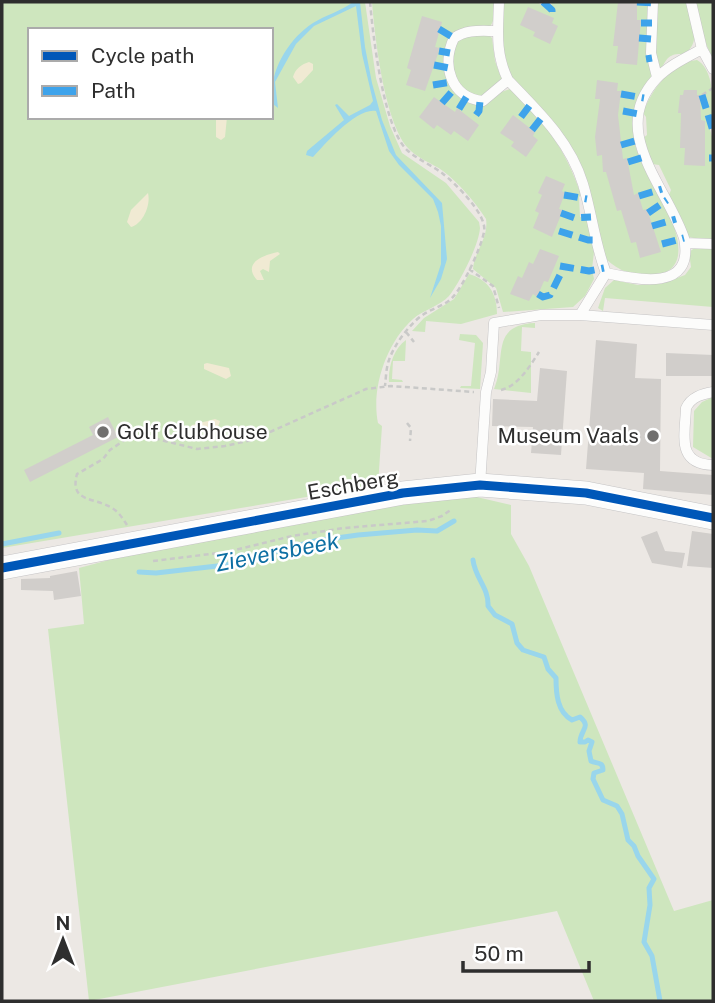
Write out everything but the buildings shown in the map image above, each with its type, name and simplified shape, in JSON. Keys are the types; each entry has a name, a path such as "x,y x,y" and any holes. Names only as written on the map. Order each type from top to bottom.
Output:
{"street":[{"name":"Eschberg","path":"2,568 143,551 403,493 480,485 586,494 713,518"}],"lane":[{"path":"499,2 496,31 499,61 508,80 550,123 573,161 582,181 598,251 606,273"},
{"path":"653,2 651,53 657,77"},
{"path":"691,2 702,48 713,69"},
{"path":"496,31 472,31 454,38 449,58 452,82 467,96 483,101 508,80"},
{"path":"606,273 642,281 662,279 681,266 685,243 669,204 644,157 637,127 642,102 657,77 702,48"},
{"path":"685,243 713,244"},
{"path":"580,315 606,273"},
{"path":"480,485 494,323 541,315 580,315 713,326"},
{"path":"713,392 697,396 686,408 685,450 691,459 700,464 713,465"}],"path":[{"path":"370,2 374,51 390,116 404,146 450,179 484,220 485,231 469,270 453,298 424,314 407,332 389,359 385,386"},
{"path":"702,95 713,88"},
{"path":"469,270 493,286 500,322"},
{"path":"407,332 414,342"},
{"path":"455,507 428,521 344,528 292,536 227,552 172,560 143,551 116,510 84,499 77,492 76,480 77,474 103,459 110,450 129,437 145,436 197,449 225,446 252,440 366,389 385,386 486,392 508,388 530,366 539,352"},
{"path":"407,423 411,428 410,442"}],"green space":[{"path":"2,2 365,2 376,78 390,126 402,153 446,183 479,222 480,228 473,253 449,296 413,319 403,329 388,353 377,396 378,423 382,426 378,485 2,548"},
{"path":"372,2 495,2 490,27 457,32 446,73 472,102 510,89 534,113 561,149 581,195 580,217 587,219 594,252 594,279 585,296 573,307 503,312 496,288 473,269 485,232 486,219 455,181 411,151 399,134 382,78"},
{"path":"503,2 537,2 547,9 552,4 550,2 650,2 652,79 638,114 634,140 673,222 678,242 677,259 669,271 650,276 638,275 621,270 606,259 560,131 516,85 506,68 501,44"},
{"path":"656,2 686,2 694,30 690,49 684,54 669,57 661,69 658,68 654,52"},
{"path":"694,2 713,2 713,59 706,44"},
{"path":"466,35 489,35 492,38 495,61 502,80 486,97 467,93 454,80 454,48 460,38"},
{"path":"697,60 707,72 713,99 713,126 709,126 713,140 713,242 689,237 669,195 671,190 659,165 652,164 642,139 647,135 646,117 643,113 657,87 679,66"},
{"path":"696,247 713,247 713,307 605,298 603,311 598,308 605,288 614,280 638,285 664,283 685,275 691,267 689,252"},
{"path":"469,274 487,284 495,300 497,314 461,324 426,321 425,332 412,331 424,318 454,299"},
{"path":"535,323 535,328 522,327 521,351 531,352 531,393 494,389 505,337 521,325"},
{"path":"460,334 476,335 483,343 480,389 460,388 471,386 475,343 459,340"},
{"path":"406,340 405,361 393,361 392,379 403,382 389,382 393,358"},
{"path":"713,397 713,459 693,447 694,411 702,402"},
{"path":"468,495 511,505 511,534 529,566 674,911 713,900 713,1001 594,1001 557,911 89,1001 48,629 84,624 79,568 124,556 368,509"}],"sand":[{"path":"309,62 313,64 313,70 298,84 294,74 299,67"},
{"path":"216,119 227,119 225,137 221,140 216,137"},
{"path":"148,193 145,213 139,222 131,227 127,222 131,210"},
{"path":"278,252 280,254 270,261 269,272 263,269 260,271 264,280 257,280 253,274 253,264 266,255"},
{"path":"204,364 229,368 231,376 226,379 204,369"},
{"path":"215,419 220,421 218,427 192,435 189,433 192,425"}],"water":[{"path":"353,2 360,2 372,83 382,120 396,155 442,203 447,259 441,279 430,298 441,264 441,226 438,212 433,199 389,151 376,111 368,111 351,120 313,157 306,155 307,151 344,120 335,105 349,116 373,101 362,54 356,6 314,26 296,44 275,82 278,108 273,104 276,69 295,38 313,23"}],"waterway":[{"name":"Zieversbeek","path":"139,572 156,573 226,565 315,541 358,535 437,531 454,521"},
{"name":"Zieversbeek","path":"2,544 59,533"},
{"name":"Zieversbeek","path":"473,560 488,606 495,615 512,624 517,643 523,650 544,657 548,669 556,678 557,696 563,712 572,720 580,717 585,723 580,742 592,742 589,751 591,761 603,767 603,770 594,773 593,779 603,800 617,806 622,814 628,840 654,879 649,888 650,905 644,942 652,956 660,1001"}],"marked path":[{"path":"543,2 552,10 552,17"},
{"path":"637,2 653,3"},
{"path":"641,23 652,23"},
{"path":"439,29 454,38"},
{"path":"639,38 651,39"},
{"path":"439,51 450,53"},
{"path":"646,59 652,58"},
{"path":"434,65 449,68"},
{"path":"433,85 451,82"},
{"path":"442,103 455,88"},
{"path":"621,94 644,98"},
{"path":"702,95 713,131"},
{"path":"459,109 467,96"},
{"path":"476,115 480,101"},
{"path":"521,117 530,105"},
{"path":"623,111 639,114"},
{"path":"532,130 543,116"},
{"path":"621,145 638,140"},
{"path":"628,162 644,157"},
{"path":"639,196 662,189"},
{"path":"564,195 587,199"},
{"path":"648,213 667,200"},
{"path":"561,213 575,218 591,217"},
{"path":"652,226 676,219"},
{"path":"559,231 596,240"},
{"path":"662,244 684,238"},
{"path":"560,266 589,271 604,268"},
{"path":"538,294 543,297 550,295 564,267"}],"cycle path":[{"path":"2,568 403,493 480,485 586,493 713,518"}],"place":[{"name":"Golf Clubhouse","path":"103,432"},
{"name":"Museum Vaals","path":"653,436"}]}
